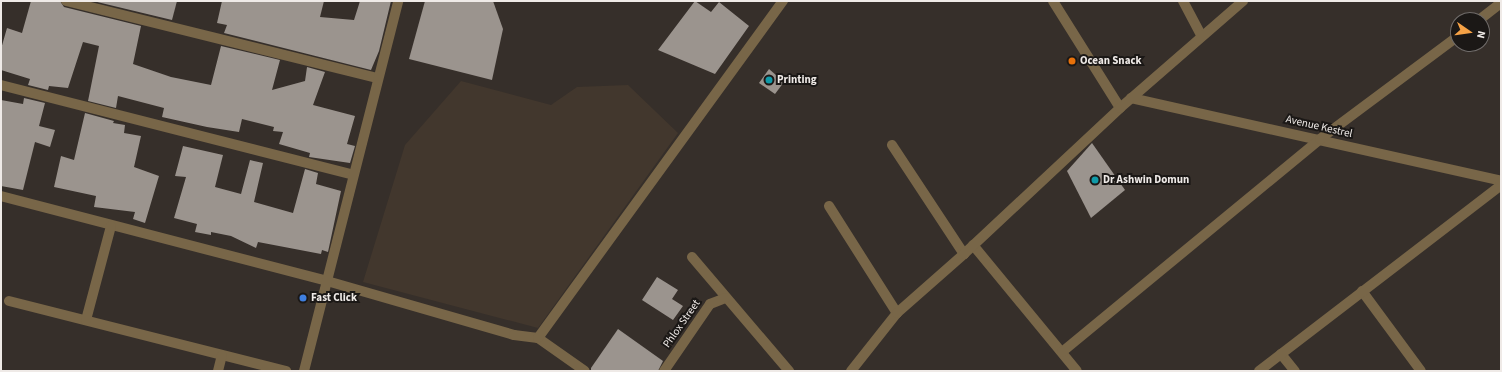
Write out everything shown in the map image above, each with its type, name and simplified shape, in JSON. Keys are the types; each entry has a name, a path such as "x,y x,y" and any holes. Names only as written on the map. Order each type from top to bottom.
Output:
{"street":[{"path":"66,1 94,4 378,78"},
{"path":"304,371 398,1"},
{"path":"538,338 783,1"},
{"path":"1053,1 1120,108"},
{"path":"1183,1 1201,35"},
{"path":"851,371 897,313 964,254 1131,98 1201,35 1242,1"},
{"path":"1489,12 1501,3"},
{"path":"1062,352 1320,139 1450,42"},
{"path":"1,85 354,175"},
{"name":"Avenue Kestrel","path":"1131,98 1320,139 1501,181"},
{"path":"892,145 964,254"},
{"path":"1259,371 1501,185"},
{"path":"1,196 111,226 327,281 514,335 538,338 585,371"},
{"path":"830,206 897,313"},
{"path":"86,320 111,226"},
{"path":"973,245 1077,371"},
{"path":"692,257 789,371"},
{"path":"1362,291 1421,371"},
{"name":"Phlox Street","path":"664,371 710,304 726,298"},
{"path":"9,301 286,371"},
{"path":"1281,354 1295,371"},
{"path":"218,371 222,355"}],"shaded area":[{"path":"461,81 551,105 577,87 628,85 678,133 538,328 363,282 405,145"}],"building":[{"path":"31,1 60,1 64,7 141,26 133,64 171,77 211,85 221,46 280,60 272,90 305,81 307,67 325,72 313,105 355,116 347,144 355,146 350,163 309,157 310,153 279,144 283,132 273,131 274,127 242,119 239,132 207,127 162,117 164,108 118,96 116,108 88,101 99,46 83,42 68,88 49,86 48,90 28,85 30,79 1,70 1,49 7,28 22,33"},
{"path":"93,1 177,1 172,20"},
{"path":"222,1 324,1 320,17 354,20 360,1 391,1 379,51 371,70 224,33 227,25 217,23"},
{"path":"425,1 493,1 503,29 492,80 409,59"},
{"path":"695,1 711,12 719,2 749,26 715,74 658,50"},
{"name":"Printing","path":"769,69 784,82 775,94 759,83"},
{"path":"24,98 45,103 39,126 55,130 50,147 35,142 23,190 1,186 1,100 23,104"},
{"path":"85,113 114,121 113,123 125,125 124,133 141,136 134,167 159,176 145,223 133,219 135,212 94,207 96,196 54,187 61,156 74,160"},
{"name":"Dr Ashwin Domun","path":"1092,143 1125,190 1091,218 1067,171"},
{"path":"183,146 223,155 215,187 241,194 250,160 263,163 254,202 293,213 305,169 318,173 316,184 341,191 328,252 322,250 321,254 258,242 256,248 231,236 211,232 211,235 195,232 197,224 174,218 186,177 175,176"},
{"path":"657,277 678,290 672,299 683,306 673,320 642,300"},
{"path":"618,329 663,361 658,371 591,371 591,368"}],"place":[{"name":"Ocean Snack","path":"1072,61"},
{"name":"Printing","path":"769,80"},
{"name":"Dr Ashwin Domun","path":"1095,180"},
{"name":"Fast Click","path":"303,298"}]}
